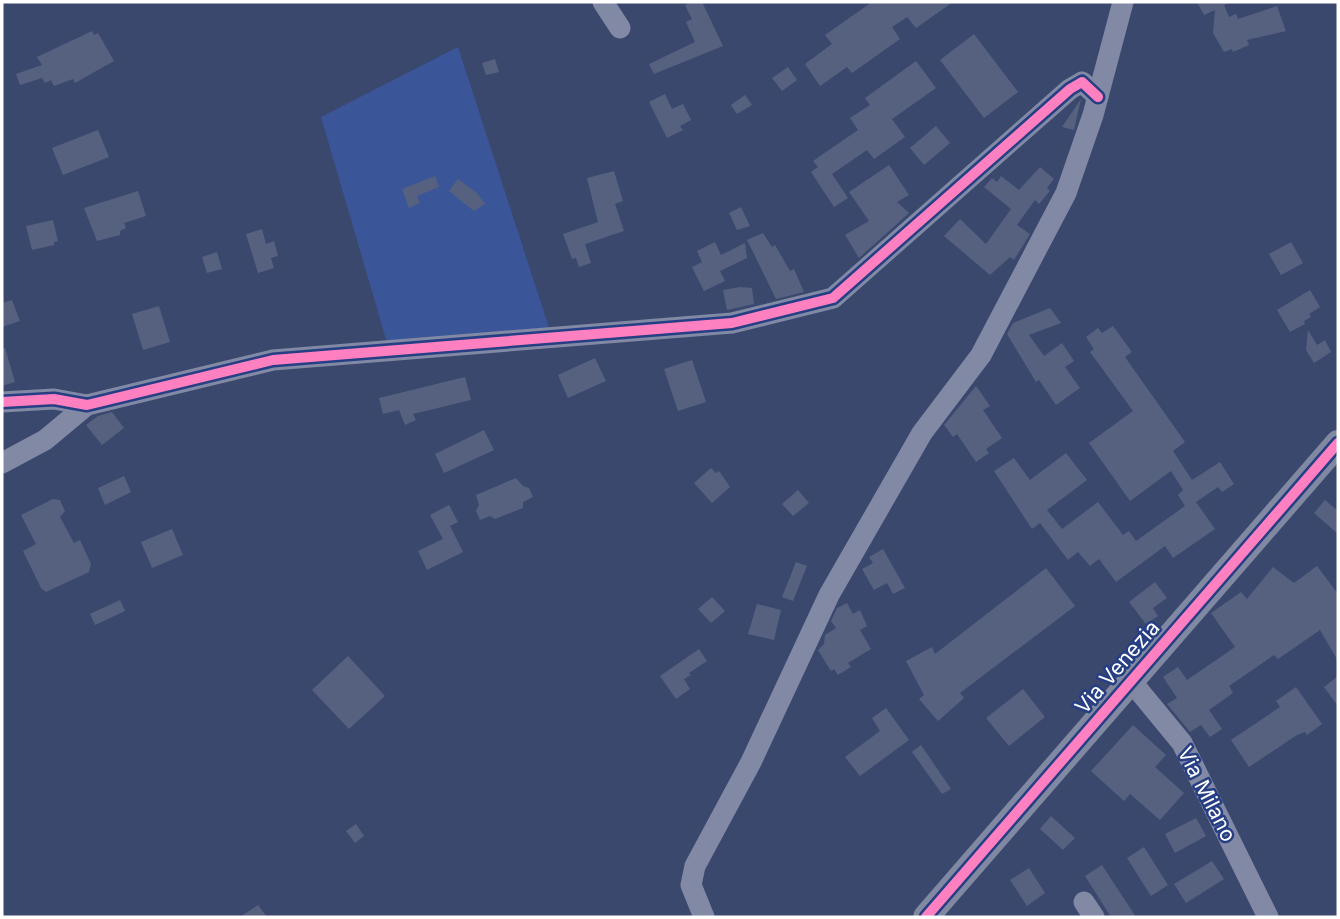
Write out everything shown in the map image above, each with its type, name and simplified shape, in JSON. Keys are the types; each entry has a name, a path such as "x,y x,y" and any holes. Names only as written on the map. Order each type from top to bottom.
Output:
{"main road":[{"name":"Via Venezia","path":"926,917 1338,443"}],"street":[{"path":"603,2 620,28"},
{"path":"704,917 691,885 695,866 751,762 830,595 922,433 981,355 1066,193 1098,97 1123,2"},
{"path":"2,402 54,399 87,405 273,360 732,323 833,298 1070,89 1082,82 1098,97"},
{"path":"2,463 45,440 87,405"},
{"name":"Via Milano","path":"1131,681 1182,743 1268,917"}],"shaded area":[{"path":"458,47 551,334 388,346 321,117"}],"building":[{"path":"702,2 723,46 654,74 649,64 695,42 686,22 692,19 685,5"},
{"path":"872,2 953,2 916,28 907,17 892,27 900,39 852,73 847,67 820,86 805,64 832,44 825,35"},
{"path":"1197,2 1231,2 1224,5 1229,17 1236,14 1238,19 1277,6 1286,31 1247,40 1249,45 1233,52 1232,49 1224,52 1213,33 1215,10 1204,15"},
{"path":"92,31 94,35 98,33 114,61 75,83 73,79 54,86 51,80 45,83 42,78 20,85 16,74 42,65 37,57"},
{"path":"974,34 1018,92 984,118 940,60"},
{"path":"495,59 499,72 486,75 482,63"},
{"path":"916,61 936,88 892,119 905,137 874,159 867,150 832,174 848,198 834,207 811,172 818,167 813,161 858,130 850,118 870,105 865,98"},
{"path":"788,67 797,80 782,91 772,78"},
{"path":"665,94 672,109 683,104 691,120 680,126 683,130 667,138 649,102"},
{"path":"745,95 752,105 737,114 731,105"},
{"path":"1081,99 1074,130 1062,127"},
{"path":"936,126 950,143 924,165 910,148"},
{"path":"98,130 109,157 63,175 52,148"},
{"path":"889,165 909,195 897,202 909,213 859,258 845,235 869,221 849,192"},
{"path":"1040,167 1054,179 1047,188 1050,191 1039,204 1035,200 1017,225 1030,234 1014,260 1010,257 990,275 944,236 960,219 986,244 1011,209 984,187 992,178 997,182 1001,176 1019,190"},
{"path":"614,171 623,201 615,204 624,231 585,244 591,263 579,267 576,258 572,259 563,234 598,222 587,178"},
{"path":"435,176 439,187 417,196 420,203 409,208 402,189"},
{"path":"458,179 477,193 485,204 474,211 449,191"},
{"path":"138,191 146,216 124,223 126,228 120,231 120,235 97,241 84,208"},
{"path":"741,207 750,226 737,230 729,213"},
{"path":"53,220 58,241 54,242 54,245 32,250 26,226"},
{"path":"262,229 266,244 274,241 278,256 271,258 274,268 258,273 246,234"},
{"path":"763,233 772,247 775,245 790,271 794,269 804,292 776,299 747,240"},
{"path":"715,242 721,255 745,243 747,258 720,271 725,281 704,291 692,267 702,262 697,251"},
{"path":"1291,242 1303,263 1281,275 1269,254"},
{"path":"217,252 222,269 207,273 202,257"},
{"path":"752,288 754,304 727,310 723,290"},
{"path":"1310,290 1320,307 1309,314 1311,317 1304,321 1305,324 1290,332 1277,310"},
{"path":"12,300 20,321 2,327 2,303"},
{"path":"159,306 170,342 143,350 132,314"},
{"path":"1050,308 1061,323 1029,335 1044,356 1062,343 1074,361 1065,367 1080,388 1056,405 1039,380 1036,382 1007,334 1013,323"},
{"path":"1113,326 1132,352 1125,357 1185,442 1173,451 1192,480 1220,462 1234,484 1222,492 1218,487 1196,502 1215,529 1173,558 1165,546 1116,582 1099,559 1090,566 1078,552 1068,560 1040,523 1032,529 994,471 1014,458 1030,480 1066,453 1087,480 1047,510 1062,529 1098,502 1123,535 1129,531 1136,541 1185,506 1178,495 1183,490 1171,471 1130,501 1089,443 1133,411 1090,352 1094,349 1086,337 1098,328 1102,333"},
{"path":"1308,330 1317,345 1325,340 1331,352 1314,363 1306,350"},
{"path":"2,348 5,348 15,382 2,386"},
{"path":"595,358 606,381 568,398 558,375"},
{"path":"692,360 706,402 678,411 664,369"},
{"path":"465,377 471,400 413,414 416,420 405,425 399,410 383,414 379,398"},
{"path":"976,386 990,406 983,410 1002,438 986,449 989,453 976,462 957,434 953,437 944,425"},
{"path":"112,412 124,428 102,445 86,425 98,416"},
{"path":"484,430 494,450 444,473 435,454"},
{"path":"711,468 716,473 719,471 730,487 712,503 694,483"},
{"path":"124,476 131,492 105,505 98,488"},
{"path":"516,478 529,488 533,497 523,502 523,508 495,519 490,516 480,520 476,511 479,505 476,495"},
{"path":"798,490 809,503 793,516 782,504"},
{"path":"53,499 60,500 65,511 60,517 74,543 80,540 91,564 89,572 46,592 41,588 23,551 36,544 21,515"},
{"path":"1325,500 1338,511 1338,534 1314,513"},
{"path":"449,505 458,522 450,526 463,552 427,570 418,551 443,539 430,515"},
{"path":"172,529 183,555 152,568 141,542"},
{"path":"883,549 905,588 893,594 887,583 874,590 862,569 873,563 869,557"},
{"path":"796,562 807,566 793,601 782,597"},
{"path":"1317,566 1338,594 1338,661 1320,630 1278,659 1274,655 1229,686 1233,693 1209,710 1222,729 1210,737 1201,725 1190,732 1167,704 1177,698 1163,677 1178,667 1187,680 1235,647 1211,613 1241,592 1247,599 1273,567 1294,583"},
{"path":"1046,568 1075,606 960,693 964,698 938,721 919,699 924,695 906,661 932,647 935,654"},
{"path":"1155,582 1167,598 1153,608 1158,616 1146,624 1129,602"},
{"path":"712,597 725,611 711,623 698,609"},
{"path":"120,600 125,611 95,625 90,614"},
{"path":"847,603 853,614 860,610 867,626 860,630 871,649 848,663 851,667 838,675 834,669 831,671 818,650 824,644 825,635 836,628 831,621 837,608"},
{"path":"757,604 781,610 774,640 748,634"},
{"path":"699,649 707,661 684,679 690,689 676,699 660,676"},
{"path":"348,656 385,696 349,729 312,690"},
{"path":"1338,676 1338,706 1324,687"},
{"path":"1296,687 1322,724 1307,735 1305,732 1297,735 1249,767 1231,740 1280,707 1276,701"},
{"path":"1023,689 1045,717 1009,746 986,718"},
{"path":"886,708 909,740 860,776 845,757 880,731 872,718"},
{"path":"1133,725 1166,755 1155,767 1184,793 1160,820 1130,794 1124,801 1091,771"},
{"path":"921,745 951,789 942,794 912,752"},
{"path":"1051,816 1075,838 1063,850 1040,829"},
{"path":"1196,818 1206,836 1175,853 1165,834"},
{"path":"356,824 364,836 355,843 346,831"},
{"path":"1144,847 1168,885 1151,896 1127,858"},
{"path":"1212,861 1224,879 1186,903 1174,884"},
{"path":"1102,865 1136,917 1111,917 1085,876"},
{"path":"1029,868 1045,893 1027,906 1010,880"},
{"path":"258,905 267,917 240,917"}],"cycle path":[{"path":"2,402 54,399 87,405 273,360 732,323 833,298 1070,89 1082,82 1098,97"},
{"path":"926,917 1338,443"}]}
